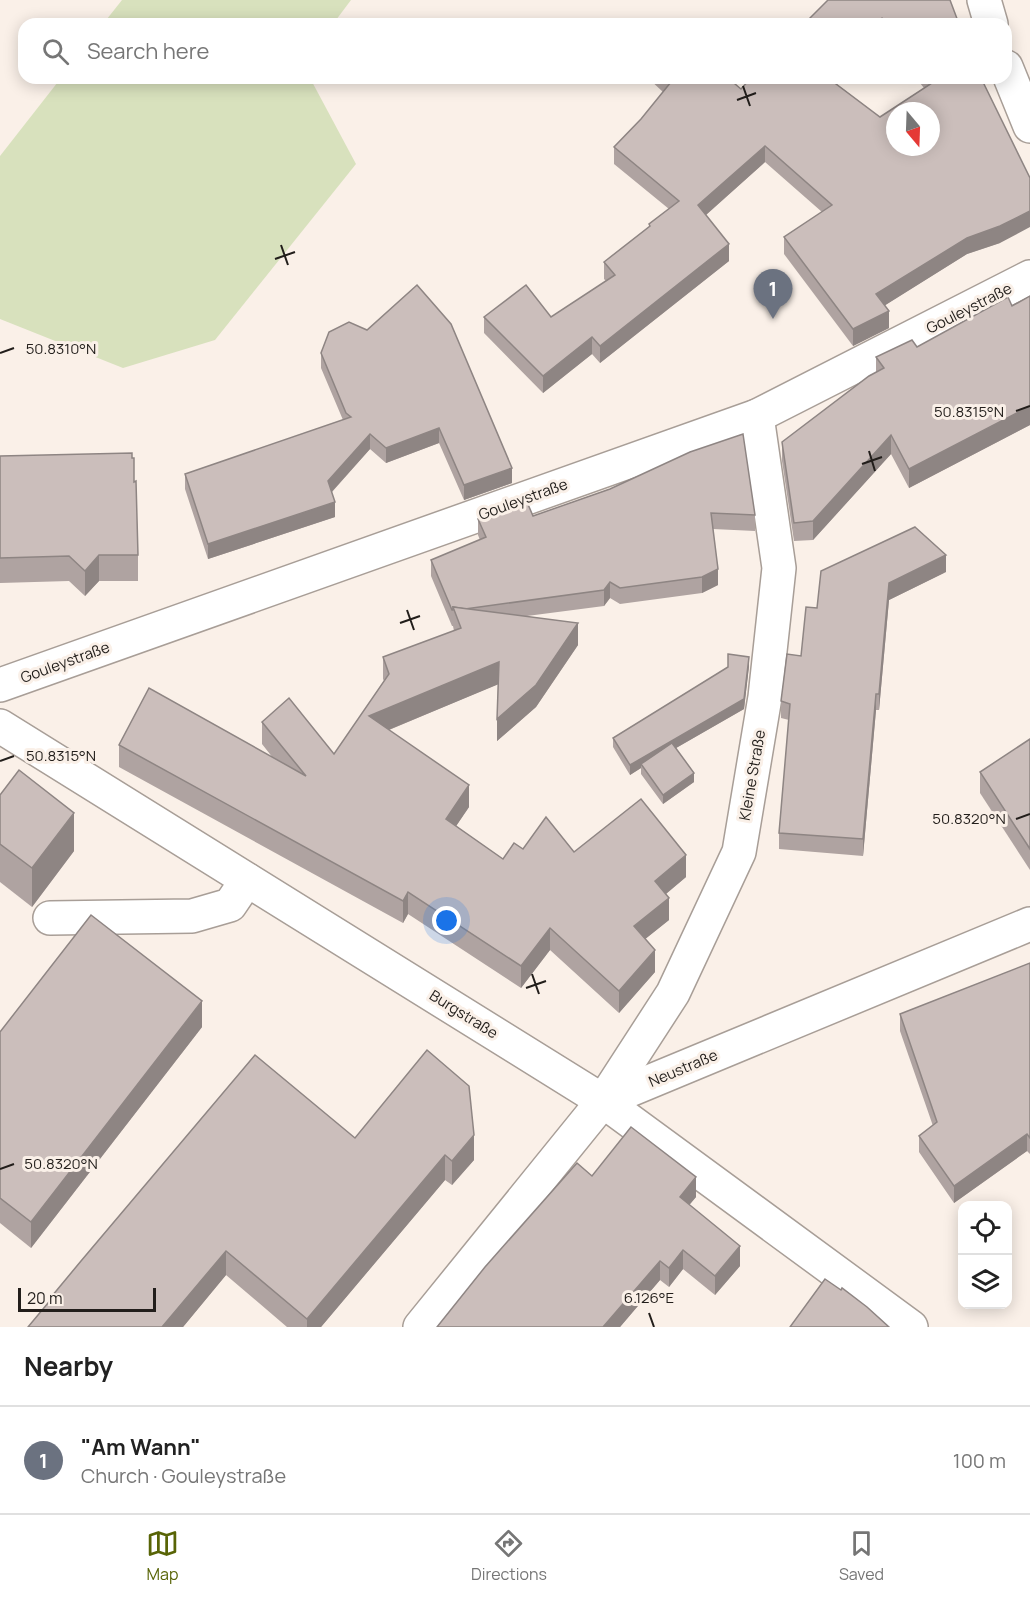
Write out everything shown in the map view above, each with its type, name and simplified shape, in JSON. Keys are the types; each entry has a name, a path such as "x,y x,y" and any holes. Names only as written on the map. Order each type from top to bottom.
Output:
{"street":[{"path":"984,0 989,18"},
{"path":"1012,82 1030,126"},
{"name":"Gouleystraße","path":"0,685 758,416 1030,277"},
{"name":"Kleine Straße","path":"603,1101 673,993 739,852 765,697 779,568 758,416"},
{"name":"Burgstraße","path":"0,726 603,1101 911,1327"},
{"path":"50,918 192,916 230,905 247,880"},
{"name":"Neustraße","path":"420,1327 603,1101 1030,924"}],"green space":[{"path":"122,0 351,0 338,18 108,18"},
{"path":"56,84 313,84 356,164 215,340 123,368 0,319 0,156"}],"building":[{"path":"828,0 950,0 957,18 882,18 810,18"},
{"path":"669,84 735,84 741,89 746,84 836,84 880,117 886,113 886,156 940,156 940,102 903,102 930,84 984,84 1030,178 1030,211 1000,226 967,238 876,294 889,311 853,329 784,237 832,205 765,146 698,205 729,244 600,346 592,337 543,376 484,317 526,285 551,317 615,275 604,262 679,201 614,147"},
{"path":"417,285 451,324 512,468 464,485 439,428 386,448 370,434 328,481 335,502 208,544 185,474 351,417 346,413 321,353 329,332 349,322 367,330"},
{"path":"1030,296 1030,406 909,469 891,435 813,521 794,523 782,442 869,376 884,368 876,357 912,340 917,347 1008,297 1012,306"},
{"path":"743,434 755,515 711,513 718,569 702,577 620,588 610,582 604,590 465,609 453,607 452,610 431,560 486,537 478,519 527,502 533,516 610,489 690,452"},
{"path":"132,453 134,482 136,481 138,555 99,555 85,571 69,556 0,558 0,456"},
{"path":"915,527 946,555 889,583 863,839 779,833 790,704 781,701 787,654 801,656 806,607 817,608 821,571"},
{"path":"453,607 578,623 536,685 497,719 499,662 369,716 469,785 446,819 503,859 514,843 523,849 546,817 574,852 641,799 686,855 655,881 669,898 634,926 655,950 619,991 550,928 521,966 408,892 403,901 119,745 149,688 306,776 262,722 289,698 334,754 389,674 383,657 461,628"},
{"path":"728,654 749,657 744,699 630,765 613,738 728,667"},
{"path":"1030,739 1030,849 980,772"},
{"path":"672,743 694,773 663,795 641,764"},
{"path":"19,770 74,813 32,868 0,844 0,795"},
{"path":"91,915 202,1001 31,1222 0,1198 0,1032"},
{"path":"1030,963 1030,1138 1027,1134 954,1186 919,1136 937,1122 900,1014"},
{"path":"427,1050 469,1086 474,1135 452,1161 445,1155 307,1319 226,1251 162,1327 28,1327 255,1055 355,1138"},
{"path":"631,1127 696,1177 680,1197 740,1246 715,1276 683,1250 669,1268 660,1261 603,1327 437,1327 485,1267 577,1163 592,1176"},
{"path":"825,1279 841,1290 842,1288 889,1327 790,1327"}],"place":[{"name":"\"Am Wann\"","path":"773,319"}]}
